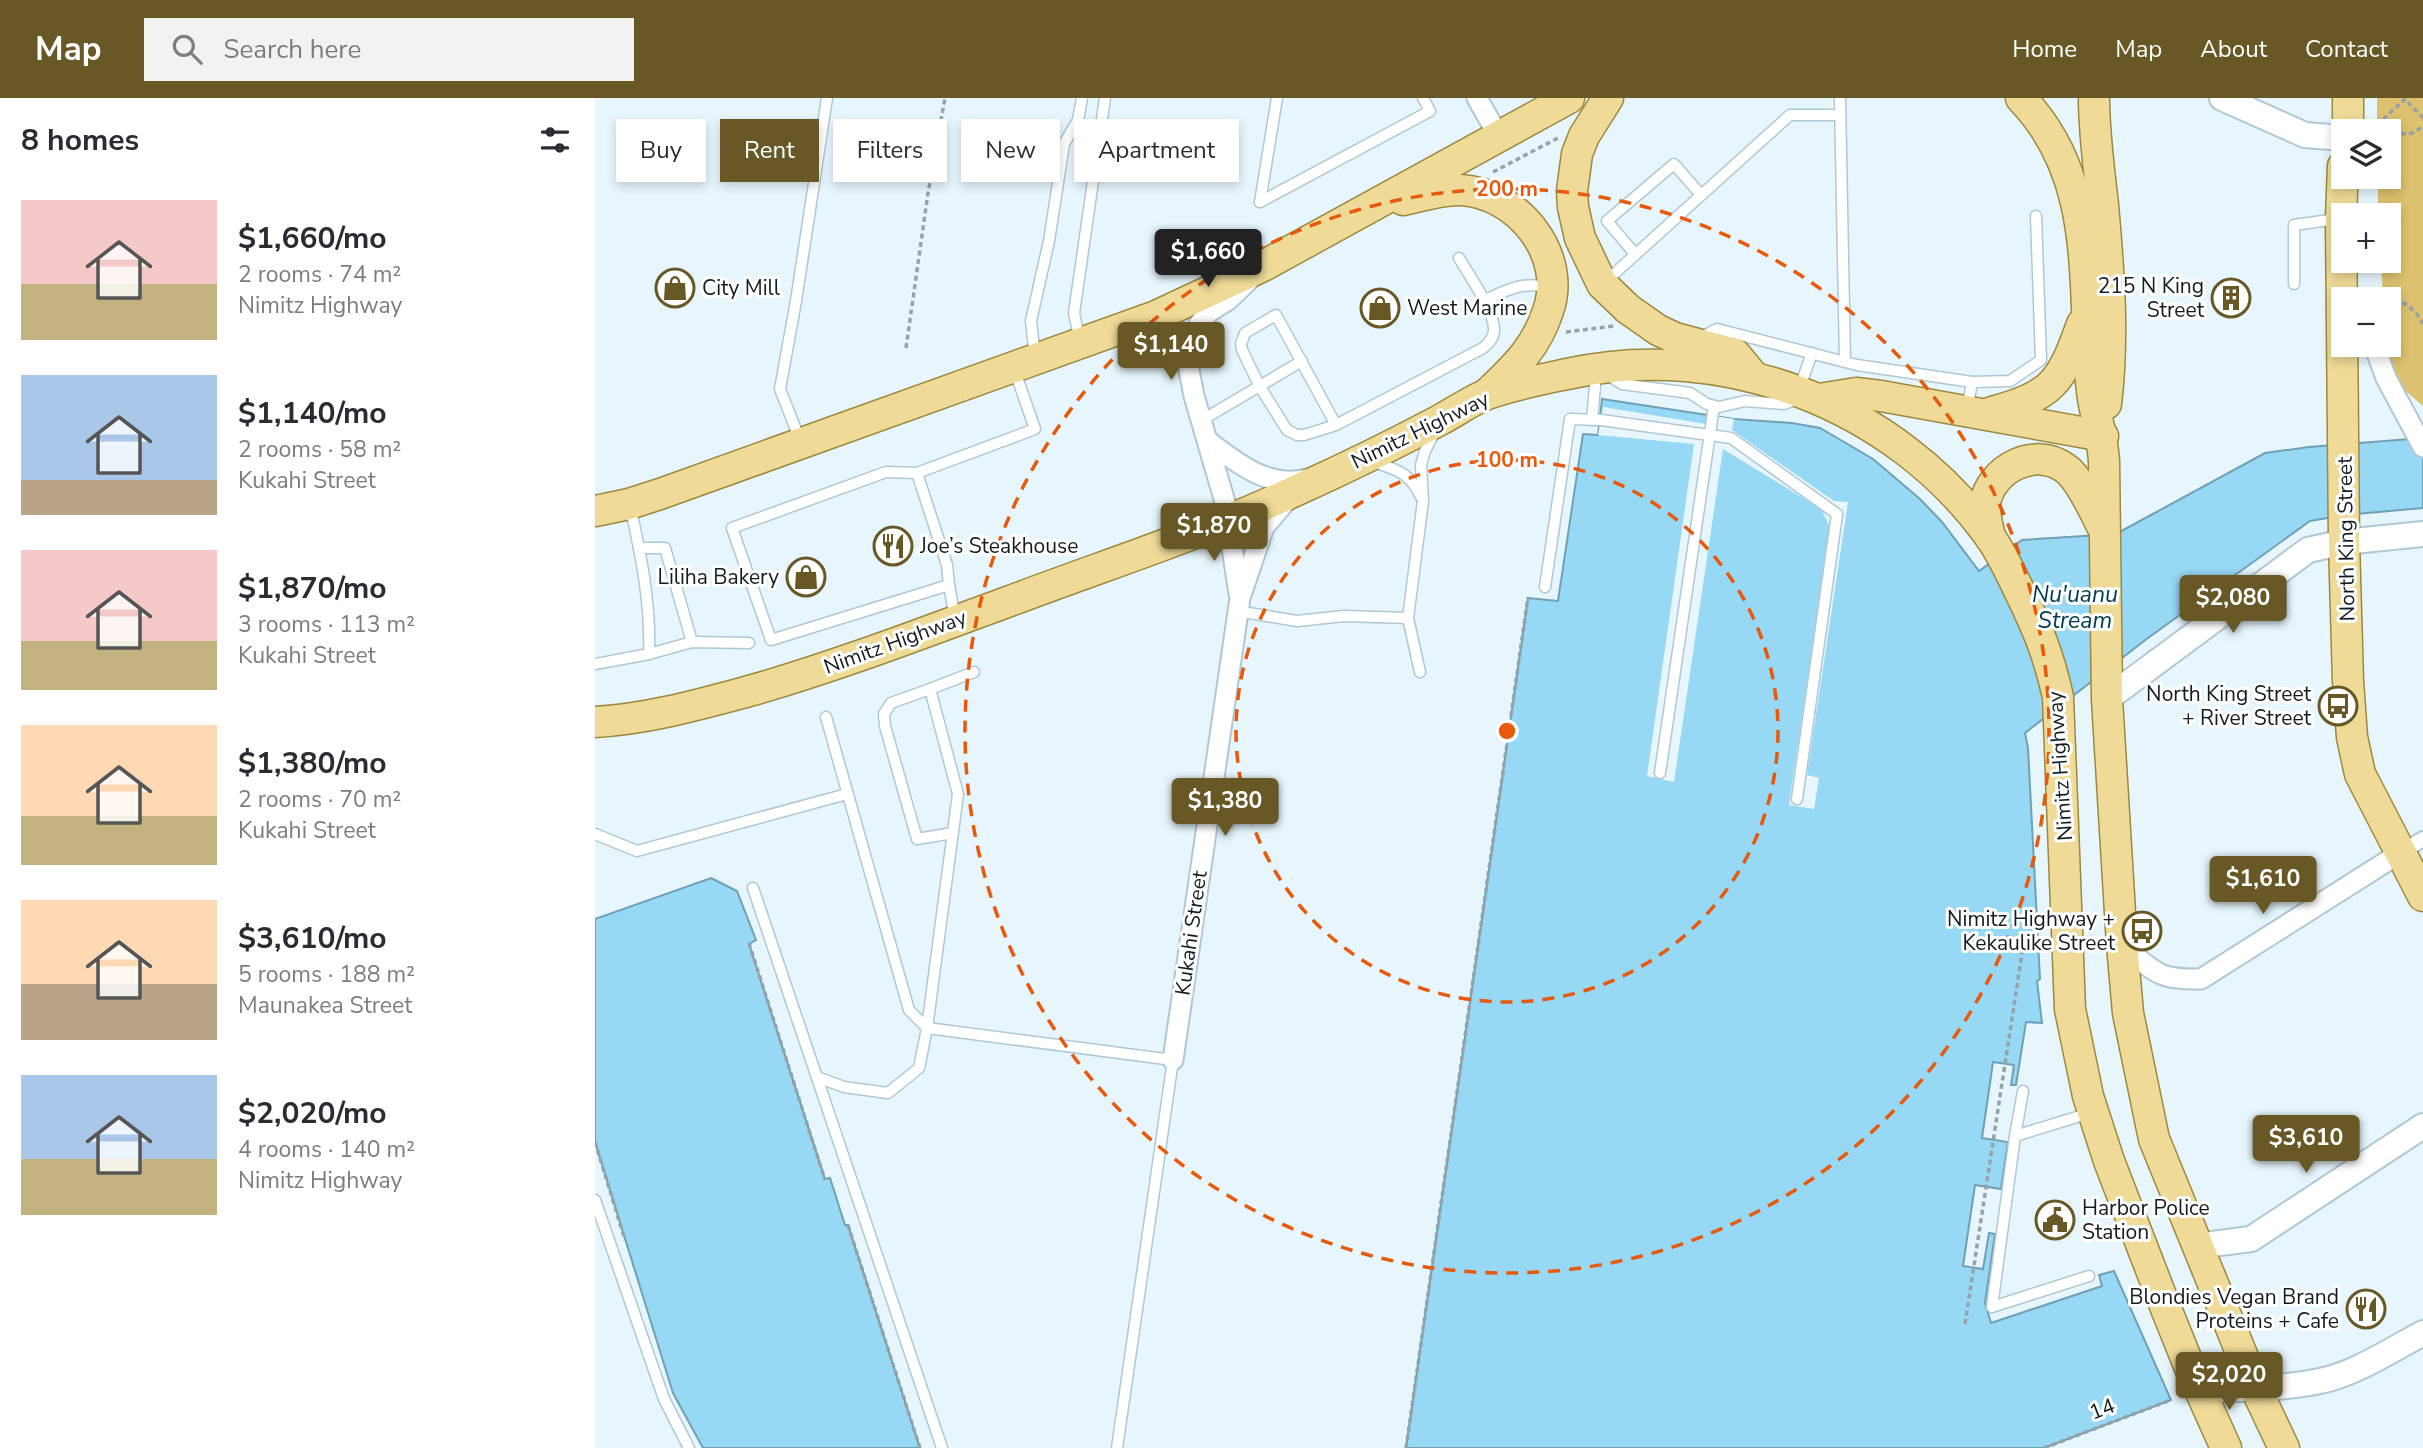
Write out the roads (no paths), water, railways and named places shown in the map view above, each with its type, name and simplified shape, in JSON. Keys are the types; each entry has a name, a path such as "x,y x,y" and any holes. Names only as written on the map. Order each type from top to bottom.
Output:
{"main road":[{"path":"595,512 629,504 801,444 1156,316 1263,266 1569,98"},
{"path":"1608,98 1584,136 1577,154 1572,191 1580,238 1602,284 1643,321 1675,338 1735,355 1755,378"},
{"path":"2021,98 2041,122 2067,168 2085,256 2089,356 2095,408 2103,436"},
{"path":"2094,98 2111,361 2103,436 2107,693 2128,1013 2154,1139 2256,1389 2284,1448"},
{"path":"2348,98 2348,119"},
{"path":"1370,209 1436,192 1462,190 1489,196 1518,211 1539,236 1549,263 1552,289 1549,310 1523,359 1486,395"},
{"name":"North King Street","path":"2343,273 2348,681 2354,746 2360,774 2412,846 2423,896"},
{"path":"1552,289 1602,284"},
{"path":"1974,402 2022,404 2045,392 2068,363 2088,307"},
{"name":"Nimitz Highway","path":"608,724 698,705 845,661 1226,520 1295,492 1486,395 1568,374 1627,366 1688,367 1755,378 1810,395 1869,425 1919,461 1967,507 1995,546 2034,617 2050,659 2058,697 2070,1009 2093,1112 2109,1161 2200,1391 2226,1448"},
{"path":"1810,395 1856,393 1884,383 1974,402 2103,436"},
{"path":"1995,546 1985,506 1994,483 2009,468 2028,460 2056,463 2068,470 2105,531"}],"street":[{"path":"1476,98 1498,135"},
{"path":"2222,98 2305,135 2331,137"},
{"name":"Kukahi Street","path":"1239,605 1225,502 1189,370 1193,339 1199,324 1263,266"},
{"path":"2378,357 2386,378 2419,441"},
{"path":"1208,441 1245,469 1268,478 1297,482 1333,472"},
{"name":"Kukahi Street","path":"1173,1060 1239,605 1264,527 1295,492"},
{"path":"2107,693 2308,550 2345,528 2423,534"},
{"path":"2122,945 2157,973 2174,979 2201,979 2412,846"},
{"path":"2197,1246 2251,1239 2423,1126"},
{"path":"2200,1391 2256,1389 2322,1381 2374,1360 2423,1333"}],"lane":[{"path":"801,444 780,389 827,98"},
{"path":"949,585 771,640 732,528 886,472 917,473 1035,429 1025,365 1031,321 1049,241 1063,144 1078,120 1083,98"},
{"path":"1081,345 1074,313 1105,98"},
{"path":"1277,98 1260,202 1430,111 1423,98"},
{"path":"1840,98 1845,362"},
{"path":"1602,284 1790,115 1840,115"},
{"path":"1635,254 1607,221 1674,164 1701,195"},
{"path":"1974,402 2041,360 2036,216"},
{"path":"2294,284 2294,225 2331,219"},
{"path":"1336,425 1276,315 1248,329 1243,338 1242,350 1260,387 1287,430 1304,435 1336,425 1487,345 1495,329 1459,258"},
{"path":"1483,301 1517,286 1552,289"},
{"path":"1692,343 1717,329 1845,362 1884,383"},
{"path":"1591,420 1597,369 1622,384 1691,393 1714,406 1745,401 1784,404 1810,395 1812,353"},
{"path":"1202,421 1302,361"},
{"path":"1660,773 1714,406"},
{"path":"1545,587 1570,419 1709,434 1731,439 1837,514 1797,799"},
{"path":"1420,672 1408,618 1423,501 1421,466 1425,451 1441,420"},
{"path":"1364,458 1406,474 1415,484 1423,501"},
{"path":"917,473 947,565 956,621"},
{"path":"629,504 639,548 650,626 649,654"},
{"path":"639,548 664,548 692,642"},
{"path":"1239,605 1297,621 1343,615 1408,618"},
{"path":"595,664 649,654 692,642 749,642"},
{"path":"953,833 917,839 884,714 891,703 974,672"},
{"path":"817,1077 845,1087 888,1093 919,1068 927,1028 958,794 930,689"},
{"path":"826,717 909,1010 927,1028 1173,1060 1117,1448"},
{"path":"595,834 637,851 847,794"},
{"path":"753,888 942,1448"},
{"path":"2022,1091 1992,1307 2089,1276"},
{"path":"2015,1136 2093,1112"},
{"path":"595,1200 664,1399 689,1448"}],"water":[{"name":"Nu'uanu Stream","path":"1602,399 1734,419 1820,428 1873,459 1920,499 1942,522 1979,571 2022,540 2116,534 2265,453 2423,438 2423,508 2310,521 2148,638 2025,733 2040,979 2037,981 2042,1023 2026,1022 2016,1085 2011,1085 2014,1065 1993,1062 1982,1138 2008,1142 2001,1189 1975,1185 1963,1266 1983,1269 1989,1233 1995,1234 1985,1303 1991,1323 2102,1286 2099,1275 2114,1271 2171,1400 2044,1448 1406,1448 1528,598 1558,601 1583,434 1598,435"},
{"path":"711,878 737,891 756,940 749,944 825,1179 830,1178 845,1225 848,1225 920,1448 703,1448 673,1393 595,1142 595,919"}],"place":[{"name":"City Mill","path":"675,288"},
{"name":"215 N King Street","path":"2231,298"},
{"name":"West Marine","path":"1380,308"},
{"name":"Joe’s Steakhouse","path":"893,546"},
{"name":"Liliha Bakery","path":"806,577"},
{"name":"North King Street + River Street","path":"2338,706"},
{"name":"Nimitz Highway + Kekaulike Street","path":"2142,931"},
{"name":"Harbor Police Station","path":"2055,1220"},
{"name":"Blondies Vegan Brand Proteins + Cafe","path":"2366,1309"}]}
